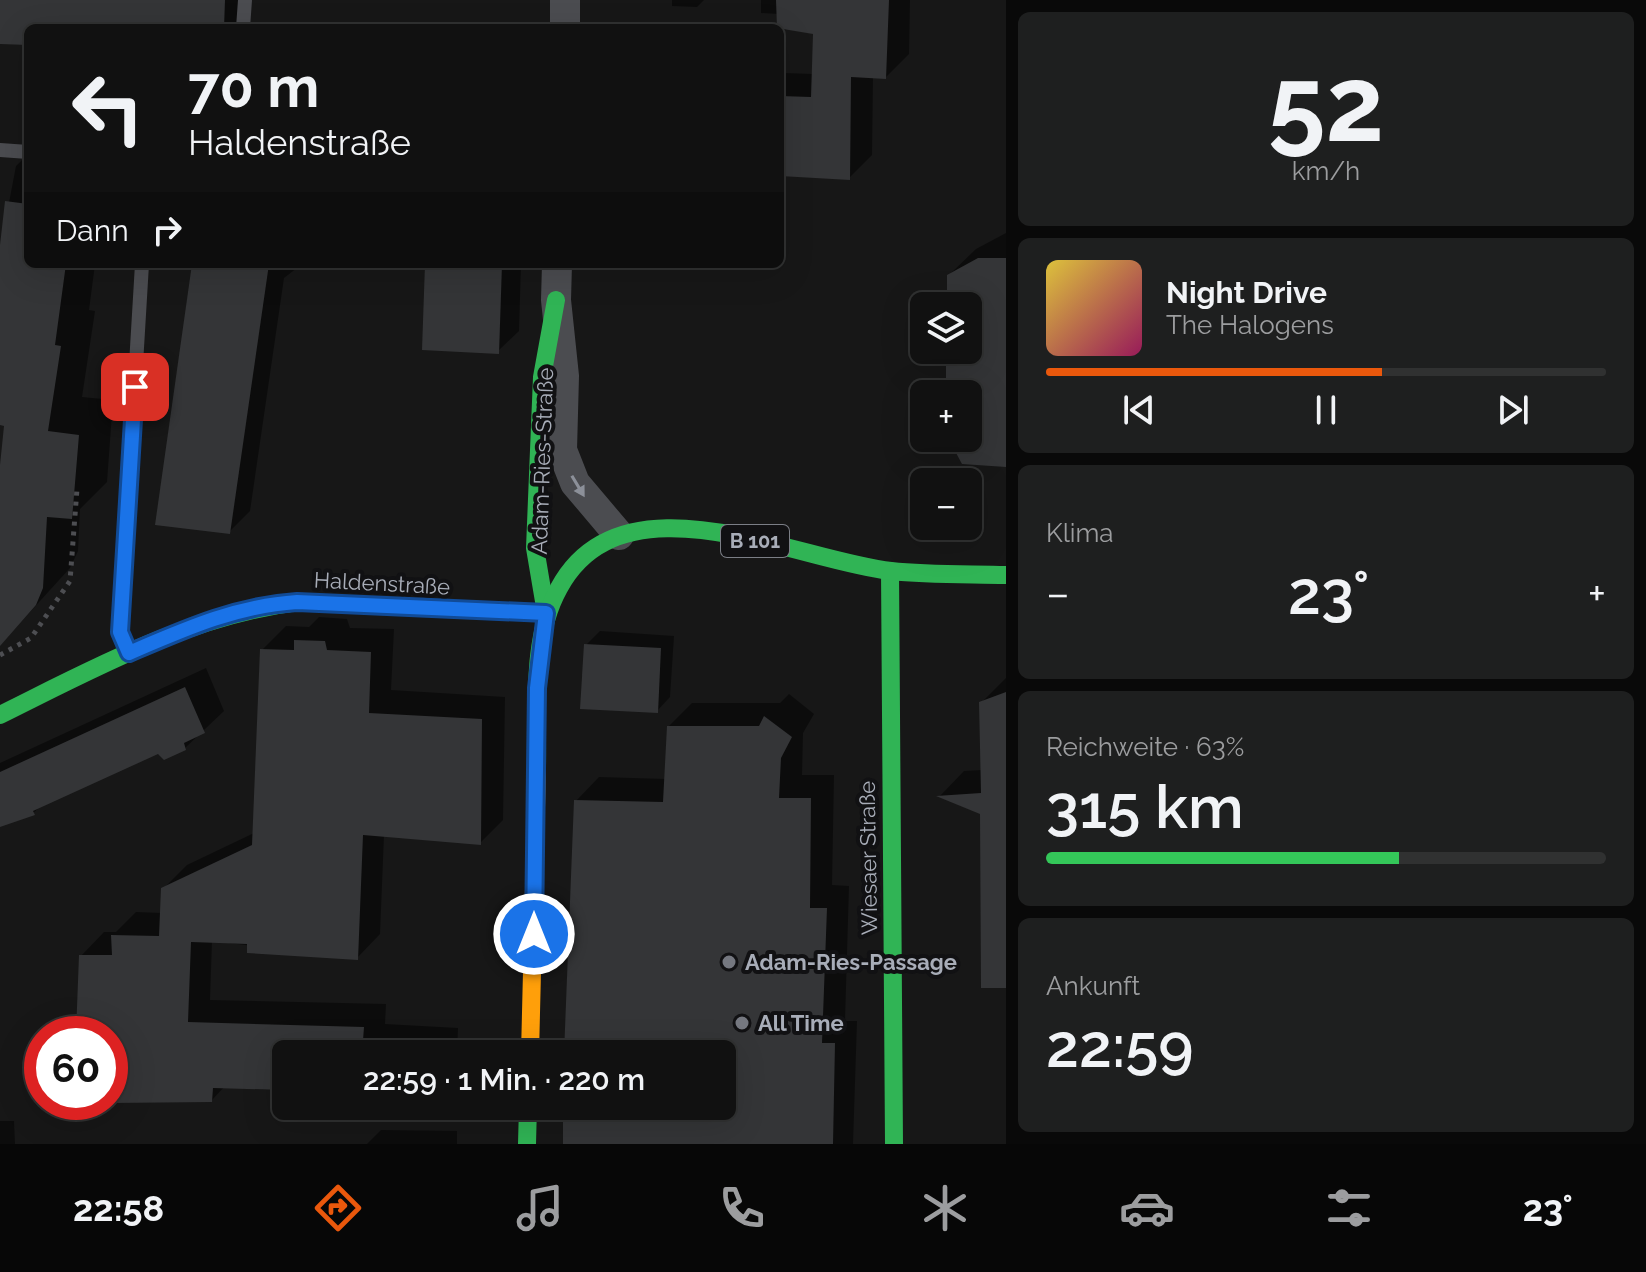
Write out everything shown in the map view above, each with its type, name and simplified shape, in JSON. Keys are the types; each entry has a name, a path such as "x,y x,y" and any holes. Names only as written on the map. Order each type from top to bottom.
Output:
{"street":[{"path":"565,0 565,24"},
{"name":"Adam-Ries-Straße","path":"557,268 556,300 564,376 562,450 575,483 619,535"},
{"name":"Adam-Ries-Straße","path":"530,1040 537,688 546,613 535,548 542,377 556,300"},
{"name":"B 101","path":"546,613 556,590 579,557 619,535 662,527 694,527 890,571 1006,575"},
{"name":"Wiesaer Straße","path":"890,571 894,1144"},
{"name":"Haldenstraße","path":"0,715 129,653 218,615 265,604 297,602 546,613"},
{"path":"527,1144 528,1120"}],"lane":[{"path":"243,24 245,0"},
{"path":"0,150 24,152"},
{"path":"129,653 120,632 142,268"}],"path":[{"path":"0,655 31,638 70,581 77,489"}],"building":[{"path":"0,0 225,0 224,24 24,24 24,45 0,44"},
{"path":"776,0 889,0 886,79 851,77 850,180 784,176 784,96 811,97 813,34 784,29 784,24 777,24"},
{"path":"5,201 24,203 24,268 65,268 55,345 61,346 48,431 79,435 72,519 47,517 43,588 36,605 0,646 0,465 4,426 0,425 0,245"},
{"path":"978,258 1006,258 1006,467 962,464 956,452 982,452 982,380 946,380 946,364 982,364 982,292 947,292 947,275"},
{"path":"191,268 268,268 230,534 155,525"},
{"path":"425,268 502,268 499,354 422,350"},
{"path":"294,640 325,641 327,650 371,652 369,713 482,719 481,845 363,835 358,960 247,953 247,944 191,942 188,1022 364,1027 363,1040 272,1040 272,1090 213,1088 212,1102 128,1103 128,1016 77,1016 79,955 112,955 111,935 159,936 161,888 252,845 260,649 294,650"},
{"path":"584,644 661,648 658,713 580,709"},
{"path":"185,687 205,733 184,743 186,750 164,760 158,754 33,811 35,815 0,827 0,772"},
{"path":"1006,692 1006,988 981,988 980,814 936,796 981,793 979,702"},
{"name":"Adam-Ries-Passage","path":"764,716 792,737 781,758 779,798 811,798 810,908 827,908 822,1043 835,1043 833,1144 563,1144 563,1120 736,1120 736,1040 565,1040 574,800 663,802 667,726 759,726"}],"traffic: fast":[{"path":"0,715 144,646 181,631 257,609 297,602 546,613 535,548 542,377 556,300"},
{"path":"537,766 538,675 543,630 550,608 559,588 587,553 624,534 666,528 713,532 891,571 1006,575"},
{"path":"890,571 894,1144"},
{"path":"527,1144 528,1120"}],"traffic: slow":[{"path":"530,1040 537,766"}],"place":[{"name":"Adam-Ries-Passage","path":"729,962"},
{"name":"All Time","path":"742,1023"}],"route":[{"path":"135,387 120,632 129,653 218,615 265,604 297,602 546,613 537,688 534,934"}]}
